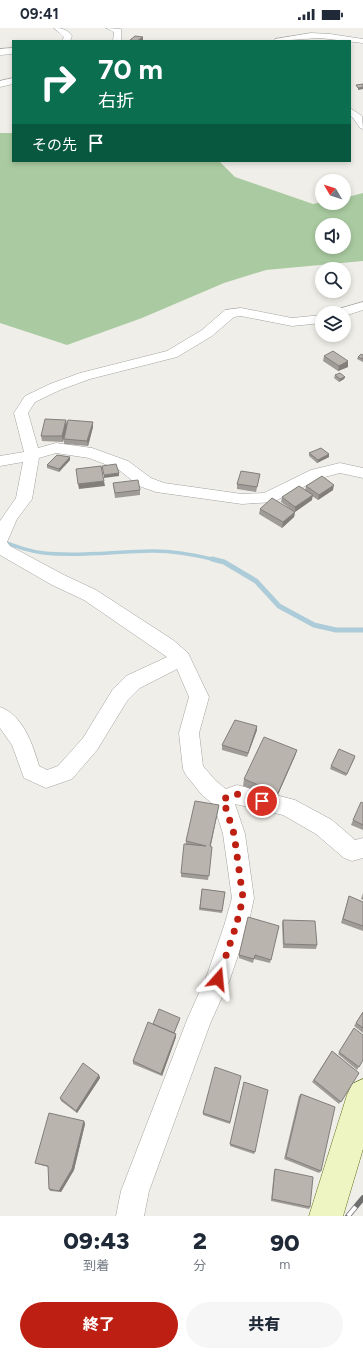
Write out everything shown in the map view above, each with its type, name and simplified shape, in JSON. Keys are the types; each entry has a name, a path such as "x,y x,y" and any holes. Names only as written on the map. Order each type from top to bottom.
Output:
{"main road":[{"path":"326,1216 363,1095"}],"street":[{"path":"58,28 68,36 66,40"},
{"path":"110,28 118,31 117,40"},
{"path":"282,40 301,35 313,34 334,35 363,41"},
{"path":"0,52 12,51"},
{"path":"0,84 12,81"},
{"path":"0,87 12,86"},
{"path":"351,112 357,116 363,126"},
{"path":"351,310 363,306"},
{"path":"0,539 10,517 24,499 32,455 21,413 30,399 85,376 172,354 207,333 230,313 241,312 292,322 315,320"},
{"path":"0,461 32,455 56,448 92,452 123,465 145,482 162,488 242,499 267,498 316,474 340,468 363,472"},
{"path":"0,545 4,550 100,601 166,645 180,658 199,696 189,733 193,769 208,788 223,799 234,834 243,898 236,926 218,979 199,1020 135,1192 130,1216"},
{"path":"0,716 14,728 24,746 31,772 46,780 65,773 90,744 120,695 133,682 180,658"},
{"path":"223,799 237,794 288,807 324,827 352,851 363,848"}],"green space":[{"path":"0,133 12,133 12,162 220,162 235,177 315,204 315,210 351,210 351,196 363,193 363,261 315,262 315,265 266,270 224,283 142,318 67,345 0,323"}],"building":[{"path":"135,36 143,37 138,40 130,40"},
{"path":"363,84 363,87 358,88 356,85"},
{"path":"333,351 348,361 339,366 324,356"},
{"path":"361,354 363,355 363,359 358,357"},
{"path":"340,373 345,377 340,379 335,375"},
{"path":"45,419 66,420 62,436 41,436"},
{"path":"68,420 93,422 87,441 64,439"},
{"path":"321,448 329,454 318,460 309,453"},
{"path":"57,455 70,457 59,469 47,465"},
{"path":"116,464 119,473 104,475 102,466"},
{"path":"101,466 104,481 78,484 76,469"},
{"path":"241,471 260,474 257,487 237,484"},
{"path":"322,476 334,485 319,495 306,486"},
{"path":"138,480 140,490 115,493 113,483"},
{"path":"299,486 313,495 295,507 282,497"},
{"path":"272,498 295,512 283,522 260,509"},
{"path":"235,720 257,726 248,753 222,745"},
{"path":"264,737 297,750 278,793 244,779"},
{"path":"339,749 355,756 347,774 331,766"},
{"path":"195,801 219,805 210,846 212,847 209,876 181,873 184,844 206,846 186,841"},
{"path":"361,802 363,803 363,825 353,820"},
{"path":"202,889 225,892 222,911 200,908"},
{"path":"349,896 363,902 363,926 343,919"},
{"path":"248,917 279,926 271,960 255,955 254,959 239,955"},
{"path":"283,920 315,921 317,945 284,944"},
{"path":"159,1009 180,1018 174,1033 153,1024"},
{"path":"363,1012 363,1028 356,1023"},
{"path":"148,1022 176,1034 161,1074 133,1061"},
{"path":"354,1028 363,1035 363,1060 359,1067 339,1052"},
{"path":"332,1051 359,1073 341,1102 314,1080"},
{"path":"83,1063 99,1075 76,1111 60,1098"},
{"path":"215,1067 241,1076 230,1122 203,1113"},
{"path":"244,1082 268,1090 255,1152 230,1144"},
{"path":"301,1094 335,1107 321,1171 286,1157"},
{"path":"49,1113 84,1121 72,1169 59,1191 49,1189 48,1166 35,1163"},
{"path":"275,1169 313,1177 310,1207 272,1199"}],"waterway":[{"path":"0,540 21,548 44,553 98,554 161,551 201,556 216,560"},
{"path":"212,559 216,560"},
{"path":"216,560 224,562 256,581 279,606 314,625 336,630 363,630"}],"railway":[{"path":"348,1216 363,1198"}],"route":[{"path":"218,979 236,926 243,898 234,834 223,799 237,794 262,801"}]}
